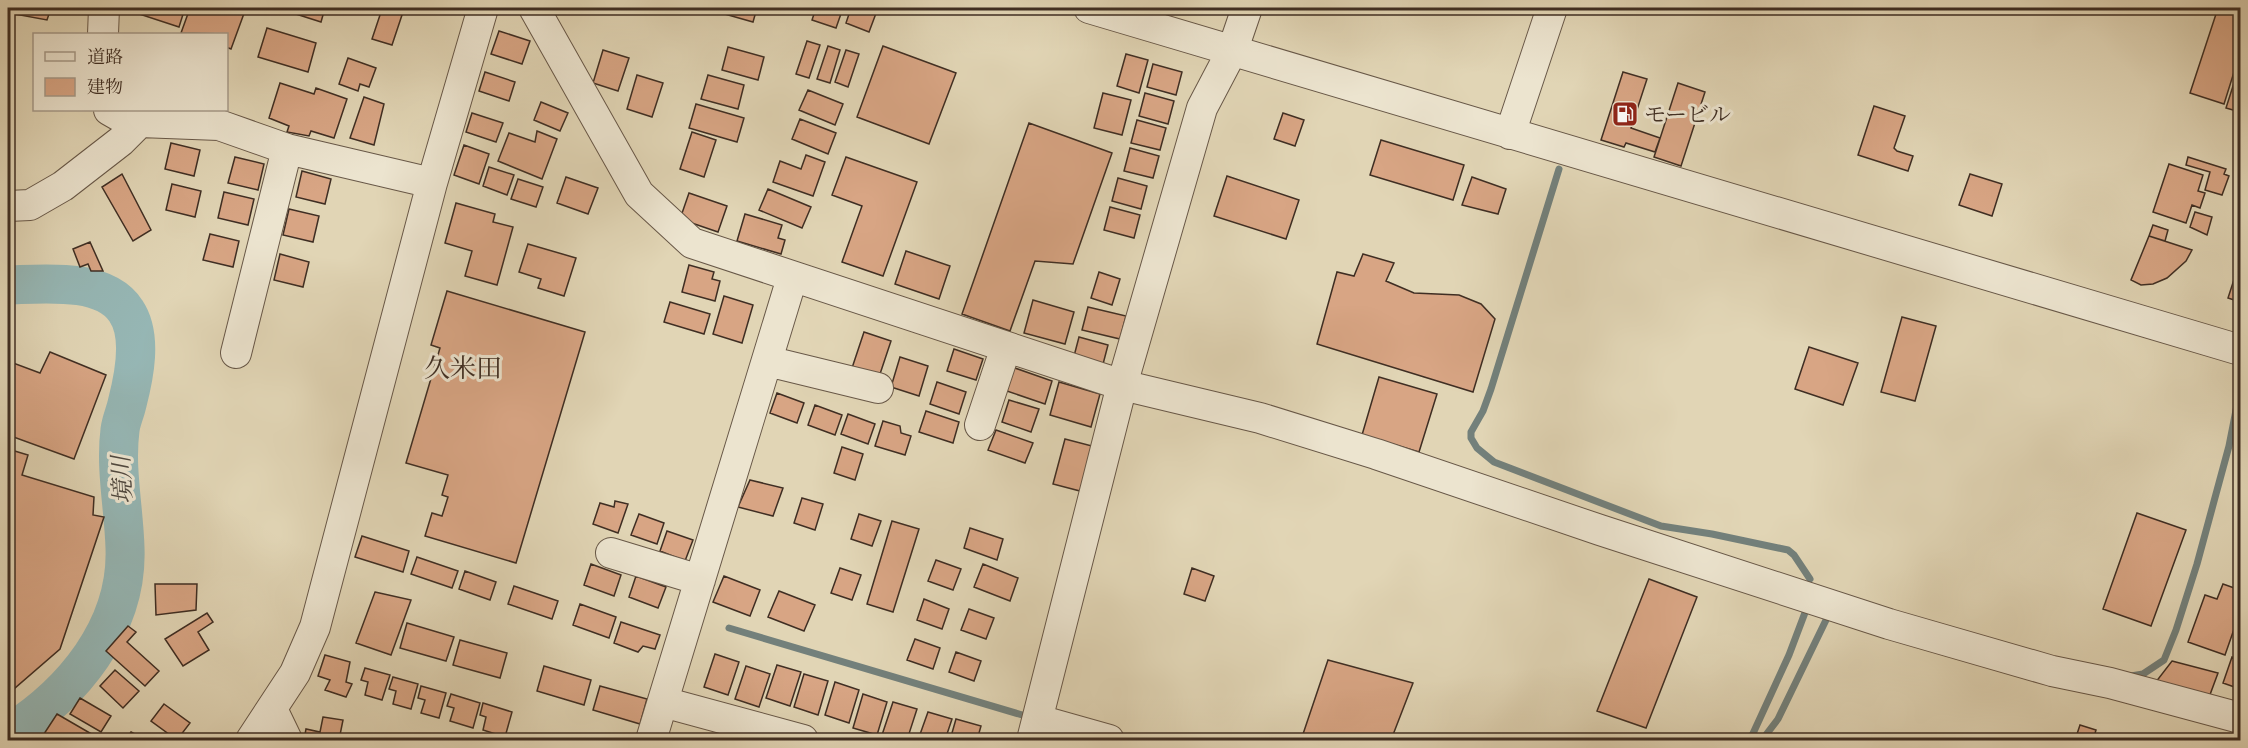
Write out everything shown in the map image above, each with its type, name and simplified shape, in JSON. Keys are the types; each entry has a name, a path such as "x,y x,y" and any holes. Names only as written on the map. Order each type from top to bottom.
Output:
{"street":[{"path":"103,33 104,8"},
{"path":"251,741 295,673 315,627 432,183 483,8"},
{"path":"534,8 639,194 692,243 792,278 1122,385 1260,418 1376,454 1889,624 1987,654 2241,718"},
{"path":"1090,8 2241,351"},
{"path":"1109,741 1035,730 1122,385 1202,108 1233,49 1246,8"},
{"path":"1510,134 1552,8"},
{"path":"111,111 123,118 140,122 219,125 287,149 432,183"},
{"path":"8,206 30,205 63,186 121,141 140,122"},
{"path":"236,353 287,149"},
{"path":"651,741 792,278"},
{"path":"980,424 1006,347"},
{"path":"767,361 878,388"},
{"path":"611,553 700,580"},
{"path":"663,702 803,741"},
{"path":"272,709 287,741"}],"building":[{"path":"11,8 51,8 47,20 9,13"},
{"path":"127,8 185,8 179,27 127,10"},
{"path":"190,8 246,8 231,49 228,48 228,33 181,33"},
{"path":"277,8 325,8 321,22"},
{"path":"367,8 393,8 403,12 392,45 372,39 381,12"},
{"path":"722,8 757,8 753,22 721,13"},
{"path":"816,8 843,8 836,28 812,20"},
{"path":"851,8 878,8 869,32 846,23"},
{"path":"2218,8 2240,8 2240,53 2224,104 2190,93"},
{"path":"267,28 316,43 308,72 258,57"},
{"path":"499,31 530,41 522,64 491,54"},
{"path":"807,41 820,45 809,78 796,74"},
{"path":"828,46 840,50 830,83 817,79"},
{"path":"883,46 956,73 929,144 857,117"},
{"path":"728,47 764,57 758,80 722,70"},
{"path":"603,50 629,58 618,91 593,83"},
{"path":"846,50 859,54 848,87 835,82"},
{"path":"1126,54 1148,60 1139,93 1117,86"},
{"path":"348,58 376,68 369,87 360,84 358,91 339,84"},
{"path":"1153,64 1182,72 1176,95 1147,87"},
{"path":"2240,64 2240,112 2226,108"},
{"path":"485,72 515,82 509,101 479,91"},
{"path":"1623,72 1647,79 1631,128 1660,138 1655,152 1626,143 1624,147 1601,140"},
{"path":"637,75 663,83 652,117 627,109"},
{"path":"708,75 744,85 738,109 701,99"},
{"path":"280,83 314,94 316,88 347,99 334,138 311,131 309,136 287,132 289,126 269,118"},
{"path":"1678,83 1705,92 1681,166 1654,157"},
{"path":"808,90 843,104 835,125 799,110"},
{"path":"1103,93 1131,100 1122,135 1094,128"},
{"path":"1145,93 1174,101 1168,124 1139,116"},
{"path":"364,97 384,104 374,145 350,138"},
{"path":"541,102 568,113 560,131 534,120"},
{"path":"696,104 744,118 737,142 689,128"},
{"path":"1874,106 1905,116 1894,148 1913,156 1908,171 1858,155"},
{"path":"472,113 503,123 496,142 466,132"},
{"path":"1283,113 1304,120 1295,146 1274,139"},
{"path":"800,119 836,133 828,154 792,139"},
{"path":"1137,120 1166,128 1160,150 1131,143"},
{"path":"1029,123 1112,153 1073,264 1035,261 1010,331 962,314"},
{"path":"537,131 557,139 542,179 498,161 509,133 535,142"},
{"path":"692,132 716,140 704,177 680,169"},
{"path":"1381,140 1464,165 1453,200 1370,175"},
{"path":"171,143 200,150 194,176 165,169"},
{"path":"464,145 489,154 479,184 454,175"},
{"path":"1130,148 1159,156 1153,178 1124,171"},
{"path":"806,155 825,162 813,196 773,182 780,161 801,169"},
{"path":"235,157 264,164 258,190 228,183"},
{"path":"846,157 917,182 883,276 842,262 862,206 832,195"},
{"path":"2188,157 2226,169 2224,174 2229,176 2222,195 2205,190 2210,172 2186,165"},
{"path":"2169,164 2203,175 2198,191 2205,193 2200,208 2192,205 2186,223 2153,212"},
{"path":"489,167 514,175 507,195 483,186"},
{"path":"302,171 331,179 325,204 296,197"},
{"path":"122,174 151,230 133,241 102,187"},
{"path":"1970,174 2002,184 1992,216 1959,205"},
{"path":"1227,176 1299,200 1286,239 1214,216"},
{"path":"566,177 598,188 588,214 557,203"},
{"path":"1472,177 1506,189 1498,214 1462,205"},
{"path":"1118,178 1147,186 1141,209 1112,201"},
{"path":"518,179 543,187 536,207 511,199"},
{"path":"172,184 201,191 195,217 166,210"},
{"path":"768,189 811,207 802,228 759,210"},
{"path":"224,192 254,199 248,225 218,218"},
{"path":"689,193 727,206 718,232 680,219"},
{"path":"456,203 495,214 493,222 513,227 497,285 465,276 472,251 445,243"},
{"path":"1110,207 1140,215 1134,238 1104,230"},
{"path":"289,209 319,216 313,242 283,235"},
{"path":"2195,212 2212,217 2207,235 2190,227"},
{"path":"745,214 782,225 778,238 785,240 781,254 737,241"},
{"path":"2153,225 2168,230 2165,241 2149,236"},
{"path":"210,234 239,241 233,267 203,260"},
{"path":"2149,236 2192,250 2186,261 2167,278 2153,284 2141,285 2131,280"},
{"path":"90,242 103,271 91,271 88,264 80,267 73,249"},
{"path":"528,244 576,258 564,296 538,288 541,279 519,272"},
{"path":"906,251 950,266 939,299 895,284"},
{"path":"280,254 309,262 303,287 274,280"},
{"path":"1363,254 1394,263 1386,281 1414,293 1459,295 1481,304 1495,319 1473,392 1317,344 1337,272 1354,276"},
{"path":"2240,261 2240,302 2228,298"},
{"path":"689,265 714,272 712,279 720,281 715,301 682,292"},
{"path":"1099,272 1120,279 1112,305 1091,298"},
{"path":"447,291 585,332 516,563 425,536 432,513 442,516 448,497 442,495 448,475 406,463 440,348 431,345"},
{"path":"724,296 753,305 742,343 713,334"},
{"path":"1033,300 1074,312 1065,344 1024,333"},
{"path":"670,302 710,314 704,334 664,322"},
{"path":"1088,307 1126,316 1120,339 1082,330"},
{"path":"1902,317 1936,326 1915,401 1881,392"},
{"path":"864,332 891,341 878,380 851,371"},
{"path":"1079,337 1108,345 1102,368 1073,360"},
{"path":"1809,347 1858,363 1843,405 1795,389"},
{"path":"954,349 983,359 976,380 947,371"},
{"path":"50,352 106,375 74,459 8,435 8,361 40,373"},
{"path":"900,357 928,366 919,396 891,387"},
{"path":"1012,367 1052,381 1045,404 1004,390"},
{"path":"1379,377 1437,394 1419,452 1362,435"},
{"path":"937,382 966,392 959,414 930,404"},
{"path":"1059,382 1100,394 1091,427 1050,415"},
{"path":"777,393 804,403 797,423 770,413"},
{"path":"1009,400 1039,409 1031,432 1002,422"},
{"path":"815,405 842,415 835,435 808,425"},
{"path":"926,411 959,422 953,443 919,432"},
{"path":"848,414 875,424 868,444 841,434"},
{"path":"883,421 900,426 901,433 911,436 905,455 875,446"},
{"path":"996,430 1033,443 1025,463 988,450"},
{"path":"1065,439 1092,446 1080,491 1053,484"},
{"path":"842,447 863,454 855,480 834,473"},
{"path":"8,449 28,455 22,475 94,497 93,515 104,517 60,649 8,694"},
{"path":"750,480 783,488 773,516 738,507"},
{"path":"802,498 823,504 815,530 794,523"},
{"path":"615,501 628,504 618,533 593,524 600,503 614,507"},
{"path":"2137,513 2186,530 2151,626 2103,609"},
{"path":"639,514 664,523 657,544 631,535"},
{"path":"859,514 881,521 872,546 851,539"},
{"path":"892,521 919,529 893,612 867,604"},
{"path":"970,528 1003,539 997,560 964,548"},
{"path":"667,531 693,540 685,561 660,551"},
{"path":"362,536 409,551 403,572 355,557"},
{"path":"417,557 458,571 452,588 411,574"},
{"path":"936,560 961,569 953,590 928,581"},
{"path":"591,564 621,575 614,596 584,585"},
{"path":"983,564 1018,578 1010,601 974,587"},
{"path":"840,568 861,575 852,600 831,593"},
{"path":"1192,568 1214,576 1205,601 1184,594"},
{"path":"465,571 496,582 490,600 459,589"},
{"path":"636,576 666,587 658,608 629,597"},
{"path":"724,576 760,590 750,616 713,602"},
{"path":"1649,579 1697,597 1646,728 1597,711"},
{"path":"155,584 197,584 196,610 156,615"},
{"path":"2223,584 2240,590 2240,612 2225,655 2188,642 2205,595 2217,599"},
{"path":"514,586 558,601 552,619 508,604"},
{"path":"779,591 815,605 804,631 768,617"},
{"path":"375,592 411,600 391,655 356,643"},
{"path":"924,599 949,609 942,629 917,620"},
{"path":"580,604 616,617 609,638 573,625"},
{"path":"969,609 994,618 986,639 961,630"},
{"path":"207,613 213,622 198,632 209,650 183,666 165,639"},
{"path":"621,622 660,635 655,649 643,646 638,652 614,643"},
{"path":"407,623 454,637 446,661 400,648"},
{"path":"128,626 136,632 127,642 159,671 145,686 106,651"},
{"path":"915,639 940,648 933,669 907,660"},
{"path":"460,640 507,653 500,678 453,665"},
{"path":"956,652 981,661 974,681 949,672"},
{"path":"715,654 739,662 728,695 704,687"},
{"path":"325,655 350,662 346,682 352,684 346,697 325,690 330,680 318,676"},
{"path":"2232,657 2240,660 2240,689 2223,683"},
{"path":"1328,660 1413,683 1391,740 1301,740"},
{"path":"2172,661 2218,673 2208,700 2152,687"},
{"path":"777,665 801,672 790,706 766,698"},
{"path":"544,666 591,680 584,705 537,691"},
{"path":"746,666 770,674 759,707 735,699"},
{"path":"365,668 390,675 382,700 365,695 368,682 361,680"},
{"path":"115,670 139,691 123,708 100,686"},
{"path":"804,674 828,681 818,715 794,707"},
{"path":"393,677 418,684 411,709 393,704 396,691 389,689"},
{"path":"835,682 859,690 849,723 825,715"},
{"path":"421,686 446,693 439,718 421,713 425,700 418,698"},
{"path":"600,686 647,699 640,724 593,710"},
{"path":"451,694 480,703 473,728 450,721 454,708 447,706"},
{"path":"863,694 887,702 877,735 853,728"},
{"path":"80,698 111,716 101,732 70,714"},
{"path":"893,702 917,709 907,740 882,735"},
{"path":"483,703 512,712 505,737 483,730 486,717 480,715"},
{"path":"164,704 190,723 177,740 151,721"},
{"path":"928,712 952,719 945,740 918,740"},
{"path":"57,714 102,740 40,740"},
{"path":"323,717 343,720 339,740 304,740 306,729 320,732"},
{"path":"956,719 981,726 977,740 950,740"},
{"path":"2080,725 2096,730 2093,740 2075,740"},
{"path":"131,732 146,740 126,740"}],"waterway":[{"path":"1559,169 1491,389 1483,411 1471,432 1471,438 1477,448 1494,462 1661,526 1788,550 1810,579"},
{"name":"境川","path":"8,285 72,285 103,292 116,300 126,311 131,321 136,344 132,382 119,445 125,548 123,577 117,605 92,656 74,679 32,718 8,734"},
{"path":"2131,676 2143,674 2164,660 2176,630 2197,564 2229,446 2240,390"},
{"path":"1750,740 1789,655 1806,610"},
{"path":"1762,740 1778,719 1827,618"},
{"path":"729,628 1029,717"}],"place":[{"name":"モービル","path":"1625,114"}],"district":[{"name":"久米田","path":"463,368"}]}
